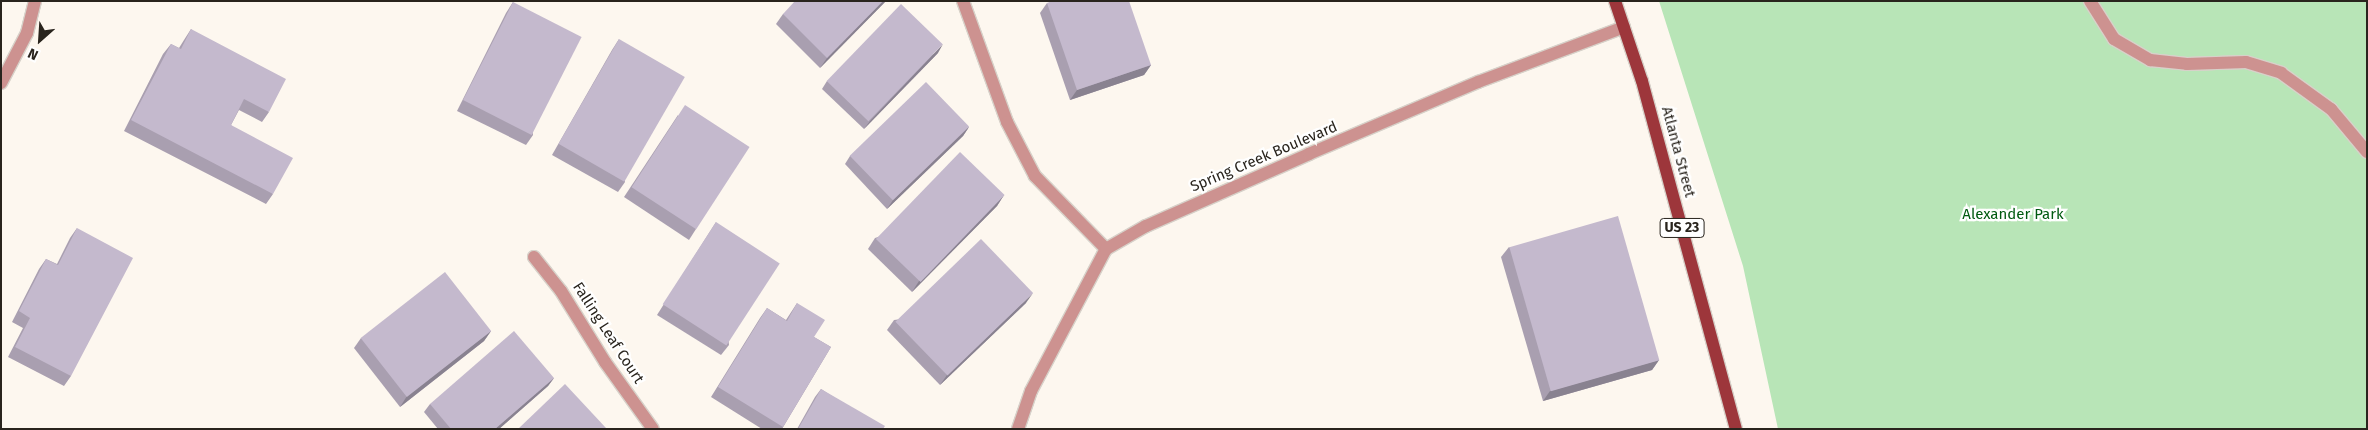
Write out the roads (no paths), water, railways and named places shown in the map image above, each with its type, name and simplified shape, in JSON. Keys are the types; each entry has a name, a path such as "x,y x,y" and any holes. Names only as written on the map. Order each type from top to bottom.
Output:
{"main road":[{"name":"Atlanta Street","path":"1615,1 1642,81 1736,429"}],"street":[{"path":"1,83 27,33 35,1"},
{"path":"963,1 1007,122 1035,176 1106,249 1031,391 1018,429"},
{"path":"2090,1 2114,39 2150,60 2187,64 2246,62 2280,73 2331,109 2367,152"},
{"name":"Spring Creek Boulevard","path":"1106,249 1146,226 1318,150 1478,82 1624,27"},
{"name":"Falling Leaf Court","path":"534,257 561,291 605,362 653,429"}],"park label":[{"name":"Alexander Park","path":"2013,215"}]}
